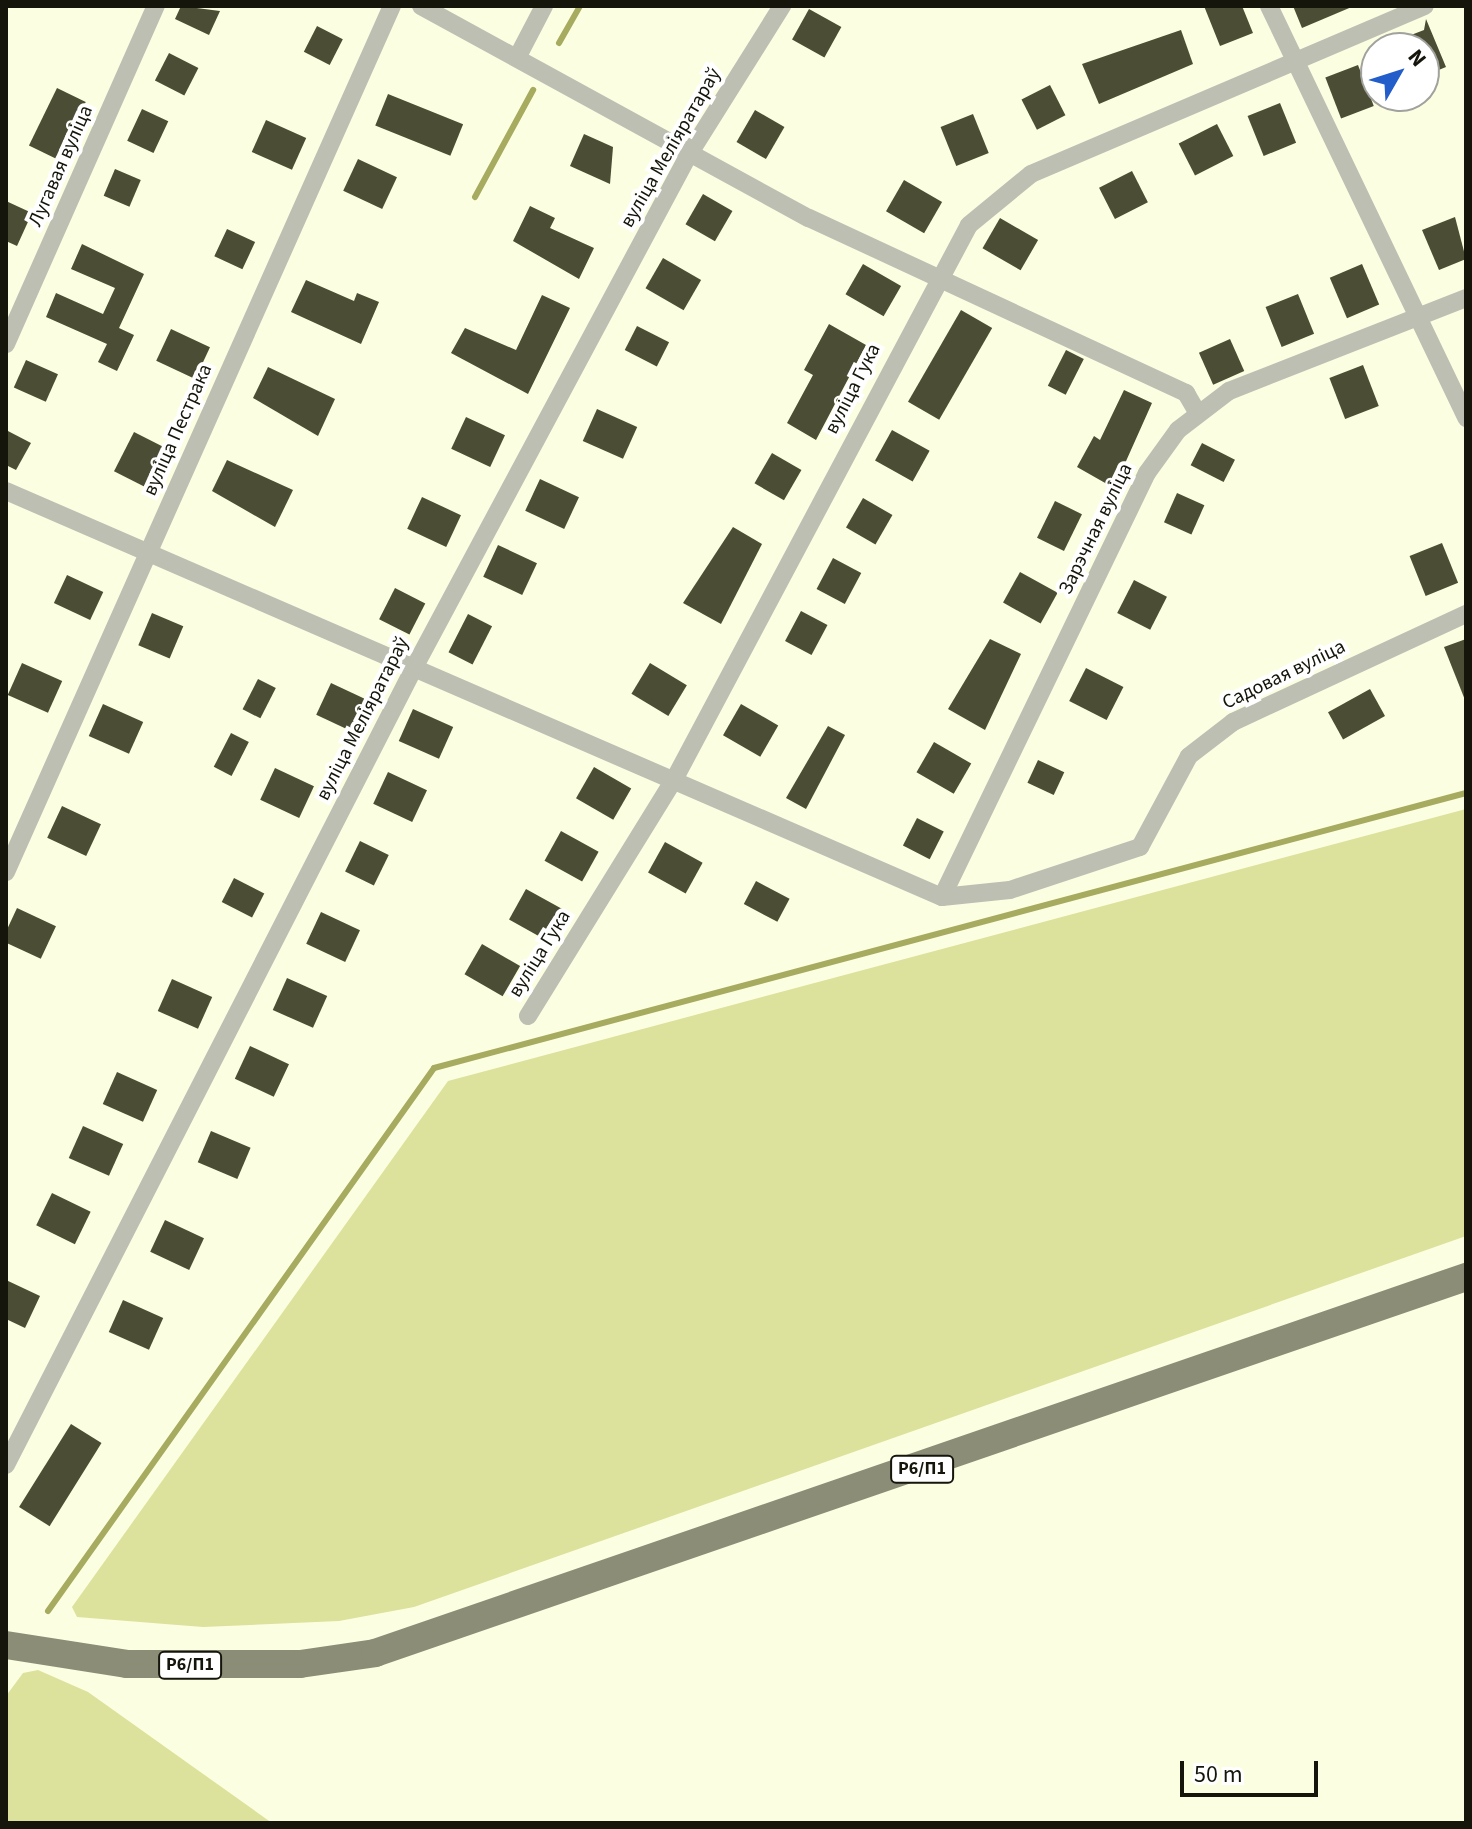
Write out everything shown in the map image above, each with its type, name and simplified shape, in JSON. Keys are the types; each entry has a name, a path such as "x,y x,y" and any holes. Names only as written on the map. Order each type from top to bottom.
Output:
{"main road":[{"name":"Р6/П1","path":"6,1645 127,1664 300,1664 375,1653 1466,1277"}],"street":[{"name":"Лугавая вуліца","path":"6,344 156,6"},
{"name":"вуліца Пестрака","path":"6,872 392,6"},
{"path":"421,6 518,56 688,156 1186,393 1196,410 1466,298"},
{"path":"518,56 544,6"},
{"name":"вуліца Меліяратараў","path":"6,1465 415,666 688,156 782,6"},
{"path":"1269,6 1416,321 1466,418"},
{"name":"вуліца Гука","path":"528,1016 675,778 936,276 969,225 1031,174 1298,64 1425,6"},
{"name":"Зарэчная вуліца","path":"942,897 1147,473 1196,410"},
{"path":"6,491 675,778 942,897"},
{"name":"Садовая вуліца","path":"942,897 1010,890 1140,847 1189,756 1233,722 1466,614"}],"green space":[{"path":"1466,809 1466,1236 414,1607 339,1621 203,1627 77,1617 72,1607 448,1081"},
{"path":"38,1670 88,1692 272,1823 6,1823 6,1696 23,1673"}],"building":[{"path":"181,6 220,11 209,35 175,19"},
{"path":"1204,6 1242,6 1253,33 1220,46"},
{"path":"1293,6 1354,6 1302,28"},
{"path":"809,9 841,27 824,58 792,40"},
{"path":"1426,19 1431,32 1419,32 1424,30"},
{"path":"317,26 343,39 330,65 304,52"},
{"path":"1181,30 1193,64 1099,104 1082,64"},
{"path":"169,53 198,68 184,96 155,81"},
{"path":"1440,53 1446,67 1440,69"},
{"path":"1358,65 1360,111 1341,119 1325,78"},
{"path":"1050,85 1065,115 1037,130 1021,100"},
{"path":"57,88 86,102 58,160 29,146"},
{"path":"388,94 463,124 450,156 375,126"},
{"path":"1280,103 1296,143 1264,156 1248,116"},
{"path":"142,109 168,121 153,153 127,141"},
{"path":"755,110 784,127 766,159 736,142"},
{"path":"973,114 989,153 956,166 941,127"},
{"path":"266,120 306,138 292,170 252,152"},
{"path":"1217,124 1233,156 1195,176 1179,144"},
{"path":"584,134 613,147 610,184 570,166"},
{"path":"358,159 397,177 382,209 343,191"},
{"path":"115,169 141,180 129,207 104,196"},
{"path":"1132,171 1148,202 1115,219 1099,188"},
{"path":"904,180 942,202 924,233 886,211"},
{"path":"703,194 732,211 715,241 686,224"},
{"path":"6,201 32,213 17,246 6,241"},
{"path":"530,206 555,218 550,228 594,248 579,279 513,241"},
{"path":"1455,217 1466,259 1439,270 1422,230"},
{"path":"1000,218 1038,240 1021,270 982,248"},
{"path":"227,229 255,242 242,269 214,256"},
{"path":"82,244 144,274 119,328 134,335 117,371 98,362 107,344 46,317 56,293 103,314 115,288 71,269"},
{"path":"663,258 701,280 684,310 646,288"},
{"path":"863,264 901,286 884,316 846,294"},
{"path":"1362,264 1379,305 1347,318 1330,278"},
{"path":"306,280 354,301 357,293 379,302 361,344 291,312"},
{"path":"1298,294 1314,334 1282,347 1266,307"},
{"path":"542,295 570,308 528,394 451,353 465,328 516,350"},
{"path":"961,310 992,328 939,420 908,402"},
{"path":"829,324 866,345 816,440 787,423 813,375 804,370"},
{"path":"637,326 669,342 657,366 625,350"},
{"path":"171,329 210,347 195,379 156,361"},
{"path":"1230,339 1244,371 1213,385 1199,353"},
{"path":"1066,350 1084,359 1066,395 1048,386"},
{"path":"26,360 58,374 46,402 14,387"},
{"path":"1363,365 1379,406 1345,419 1329,378"},
{"path":"268,367 335,399 318,436 253,398"},
{"path":"1124,390 1152,403 1114,488 1077,467 1094,436 1100,440"},
{"path":"597,409 637,427 623,459 583,441"},
{"path":"466,417 505,435 490,467 451,449"},
{"path":"6,430 31,443 16,470 6,465"},
{"path":"892,430 930,451 913,481 875,461"},
{"path":"134,432 166,448 146,488 114,471"},
{"path":"1202,443 1235,460 1224,482 1191,465"},
{"path":"772,453 801,470 784,500 754,483"},
{"path":"227,460 293,490 275,527 212,491"},
{"path":"540,479 579,497 564,529 525,511"},
{"path":"1177,493 1204,505 1191,534 1164,522"},
{"path":"422,497 461,515 446,547 407,529"},
{"path":"863,498 892,515 875,544 846,527"},
{"path":"1055,501 1082,514 1064,551 1037,538"},
{"path":"733,527 762,544 721,624 683,603"},
{"path":"1442,543 1458,583 1426,596 1410,556"},
{"path":"498,545 537,563 522,595 483,577"},
{"path":"833,558 861,573 845,604 817,589"},
{"path":"1020,572 1058,593 1041,623 1003,603"},
{"path":"67,575 103,592 90,620 54,603"},
{"path":"1134,580 1167,597 1150,630 1117,613"},
{"path":"395,588 425,603 409,635 379,619"},
{"path":"801,611 827,625 812,655 785,641"},
{"path":"152,613 183,626 170,659 138,645"},
{"path":"468,614 492,626 473,665 448,652"},
{"path":"990,639 1021,654 985,730 948,709"},
{"path":"1466,639 1466,700 1465,700 1444,647"},
{"path":"22,663 62,681 48,713 8,695"},
{"path":"650,663 687,685 668,716 631,694"},
{"path":"1086,668 1123,687 1107,720 1069,701"},
{"path":"258,679 276,688 260,718 243,709"},
{"path":"331,683 370,701 355,733 316,715"},
{"path":"1370,689 1385,716 1343,739 1328,712"},
{"path":"103,704 143,722 129,754 89,736"},
{"path":"741,704 778,726 760,757 723,735"},
{"path":"413,709 453,727 439,759 399,741"},
{"path":"828,726 845,735 806,809 786,798"},
{"path":"231,733 249,742 232,776 214,767"},
{"path":"934,742 971,764 954,794 916,772"},
{"path":"1038,760 1064,772 1054,795 1027,783"},
{"path":"594,767 631,788 613,820 576,798"},
{"path":"275,768 314,786 299,818 260,800"},
{"path":"388,772 427,790 412,822 373,804"},
{"path":"62,806 101,824 86,856 47,838"},
{"path":"917,818 944,832 930,859 903,846"},
{"path":"561,831 599,852 582,882 545,861"},
{"path":"360,841 389,855 374,886 345,872"},
{"path":"665,842 703,863 686,893 648,873"},
{"path":"234,878 264,893 252,917 222,902"},
{"path":"756,881 790,899 777,922 744,904"},
{"path":"526,889 564,910 547,940 509,920"},
{"path":"17,908 56,926 41,959 6,943 6,932"},
{"path":"321,912 360,930 345,962 306,944"},
{"path":"482,944 520,966 503,996 464,974"},
{"path":"287,978 327,996 313,1028 273,1010"},
{"path":"172,979 212,997 198,1029 158,1011"},
{"path":"250,1046 289,1064 274,1097 235,1079"},
{"path":"117,1072 157,1090 143,1122 103,1104"},
{"path":"83,1126 123,1144 109,1176 69,1158"},
{"path":"211,1131 251,1148 237,1179 198,1162"},
{"path":"52,1193 91,1212 75,1244 36,1225"},
{"path":"165,1220 204,1238 189,1270 150,1252"},
{"path":"6,1280 40,1296 25,1328 6,1319"},
{"path":"123,1300 163,1318 149,1350 109,1332"},
{"path":"71,1424 102,1443 50,1526 19,1507"}],"waterway":[{"path":"559,43 580,6"},
{"path":"475,197 533,90"},
{"path":"48,1611 434,1068 1466,793"}]}
